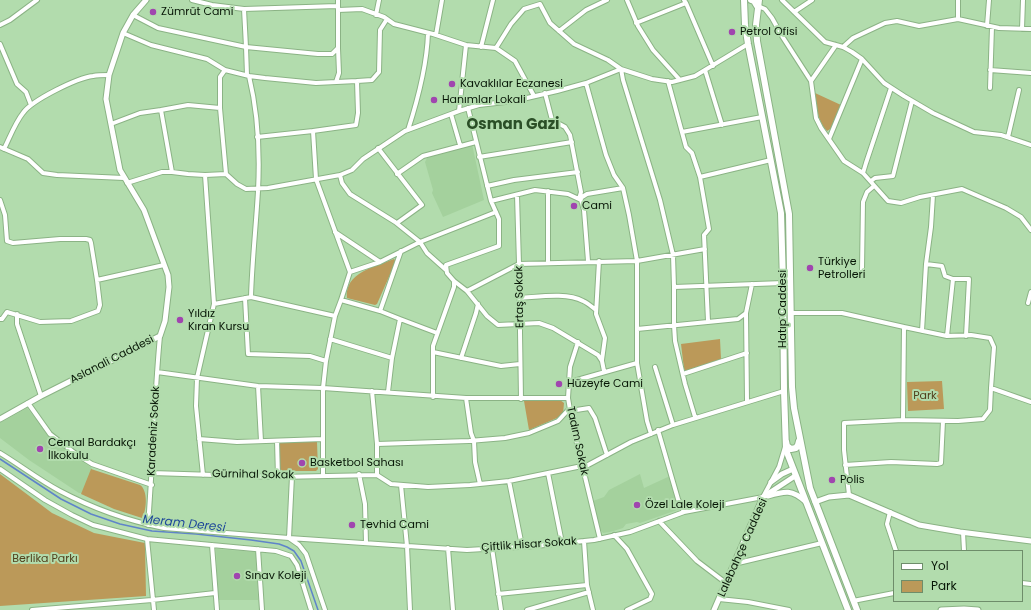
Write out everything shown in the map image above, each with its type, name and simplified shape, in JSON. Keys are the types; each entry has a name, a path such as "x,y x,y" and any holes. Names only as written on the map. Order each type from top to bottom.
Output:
{"main road":[{"path":"744,3 751,0 758,3"},
{"name":"Hatıp Caddesi","path":"744,3 748,44 781,213 785,442 793,469 848,610"},
{"name":"Hatıp Caddesi","path":"758,3 756,25 757,41 789,214 792,386 799,439 810,488 857,610"},
{"path":"785,442 791,449 796,448 799,439"},
{"path":"796,476 804,462"}],"street":[{"path":"0,25 10,20 37,0"},
{"name":"Aslanali Caddesi","path":"0,419 41,396 160,336 165,321 169,287 168,275 144,210 120,170 106,99 109,74 123,33 133,15 146,0"},
{"path":"192,0 212,5 244,9 362,9 387,19 394,24 466,45 496,48 515,61 534,96"},
{"path":"336,82 339,73 338,0"},
{"path":"376,15 379,0"},
{"path":"436,35 442,0"},
{"path":"481,46 493,0"},
{"path":"559,32 586,10 607,0"},
{"path":"627,0 636,23 653,50 680,80"},
{"path":"782,0 825,42 843,47 862,59 884,83 912,101 974,132 1001,135 1031,145"},
{"path":"794,12 812,0"},
{"path":"958,0 958,19"},
{"path":"989,0 990,88"},
{"path":"1022,29 1023,0"},
{"path":"496,48 511,24 524,9 539,2 550,24 574,44 608,60 621,69 652,79 672,82 695,76 748,44"},
{"path":"636,23 685,2 713,66"},
{"path":"758,3 772,18 811,81 816,118 821,128 844,161 863,173 888,201 901,203 920,197 962,189 1006,208 1021,217 1031,230"},
{"path":"244,9 248,75 252,88 257,137 258,188 251,297"},
{"path":"133,15 158,28 246,47 318,54 332,54 338,48"},
{"path":"123,33 151,45 207,59 225,70 248,75 316,83 357,81 372,80 379,72 380,30 387,19"},
{"path":"843,47 854,38 885,23 897,22 919,26 958,19 990,27 1031,29"},
{"path":"408,130 416,104 425,60 428,33"},
{"path":"0,44 16,84 26,92 31,105"},
{"path":"459,111 466,45"},
{"path":"811,81 836,45"},
{"path":"830,139 862,59"},
{"path":"225,70 220,77 220,108 226,174 236,184 246,189 268,188 340,175 352,170 363,159 378,148 408,130 479,104 534,96 586,83 621,69"},
{"path":"621,69 623,80 660,200 673,255 674,325 676,341 683,374 695,417"},
{"path":"705,70 722,125"},
{"path":"990,70 1031,73"},
{"path":"109,74 92,76 70,84 31,105 23,113 2,148 28,159 43,173 57,175 126,181 162,172 205,175 226,174"},
{"path":"257,137 356,125 358,113 357,81"},
{"path":"668,82 686,147 692,153 700,177 709,229 704,235 708,321"},
{"path":"586,83 606,155 614,175 623,188 637,261 636,363 647,421 651,434"},
{"path":"863,173 891,88"},
{"path":"1008,137 1019,90"},
{"path":"545,93 552,120 565,127 570,135 581,192 579,199"},
{"path":"871,181 875,178 893,176 912,101"},
{"path":"111,124 140,113 188,105 220,108"},
{"path":"468,108 487,186 499,219 499,246 446,265 447,273 454,281 467,291 487,316 498,325 539,323 553,328 578,342 598,355 602,361"},
{"path":"161,110 172,172"},
{"path":"451,114 460,145"},
{"path":"682,132 762,117"},
{"path":"313,131 316,179 350,272 335,316 326,361 323,388 323,475"},
{"path":"397,174 423,156 476,142"},
{"path":"479,157 572,142"},
{"path":"378,148 422,205 397,223"},
{"path":"700,177 771,160"},
{"path":"487,186 514,180 578,172"},
{"path":"203,475 196,406 197,378 214,304 205,175"},
{"path":"340,175 342,183 350,194 397,223 420,242 427,253 447,270"},
{"path":"862,270 863,202 867,192 874,186"},
{"path":"579,199 587,194 623,188"},
{"path":"492,201 535,190 568,194 581,200 584,210 588,261"},
{"path":"548,191 548,263"},
{"name":"Ertaş Sokak","path":"516,195 520,298 521,399"},
{"path":"922,331 926,264 934,195"},
{"path":"0,200 5,215 8,241 13,243 86,238 90,240 100,305 98,310 71,321 40,322 7,312 2,319 0,319"},
{"path":"350,272 380,262 420,242 496,212"},
{"path":"335,232 380,262"},
{"path":"467,291 519,264 588,261 637,261 705,249"},
{"path":"380,311 401,251"},
{"path":"599,261 596,314 603,330 604,338 602,361 604,371"},
{"path":"926,264 942,266 945,276 953,279 969,279 969,309 966,336"},
{"path":"97,280 164,265"},
{"path":"947,336 953,279"},
{"path":"433,397 433,346 454,287 454,281"},
{"path":"674,287 783,283"},
{"path":"747,401 746,312 752,284"},
{"path":"1028,303 1031,292"},
{"path":"520,298 561,296 572,297 583,300 596,310"},
{"path":"214,304 251,297 335,316"},
{"path":"245,298 248,354 310,356 326,361"},
{"path":"341,300 380,311 437,334"},
{"path":"461,358 478,304"},
{"path":"637,329 738,319 746,312"},
{"path":"791,313 842,313 947,336 971,335 990,338 994,347 990,410 983,419 903,420 844,423 845,465 849,495"},
{"path":"17,314 17,324 41,396"},
{"path":"388,392 392,358 400,319"},
{"path":"903,420 904,327"},
{"name":"Karadeniz Sokak","path":"148,525 152,485 160,336"},
{"path":"330,339 392,358"},
{"name":"Tadım Sokak","path":"578,342 570,367 568,398 573,427 600,538"},
{"path":"433,352 501,366 520,364"},
{"path":"683,374 747,353"},
{"path":"570,382 636,363"},
{"path":"655,366 673,425"},
{"path":"157,372 258,386 388,392 433,397 521,399 568,398"},
{"path":"258,386 261,441"},
{"path":"991,388 1031,402"},
{"path":"372,391 377,444 378,475 391,484 428,487 508,481 588,465 658,430 695,417 784,391"},
{"path":"466,398 471,433 474,441 475,462 480,484"},
{"path":"28,403 50,434 92,464 152,485"},
{"path":"377,444 474,441 505,438 529,433 558,421 570,410 589,408 595,418 607,455"},
{"path":"845,465 891,462 941,463 943,420"},
{"path":"658,430 678,498 684,512"},
{"path":"199,439 237,442 323,439"},
{"path":"277,441 278,476"},
{"path":"763,497 779,467 785,442"},
{"name":"Çiftlik Hisar Sokak","path":"0,453 59,490 94,507 148,525 164,528 289,538 467,550 584,541 630,532 684,512 763,497"},
{"path":"0,469 45,500 93,525 147,539 276,551 291,556 297,565 311,610"},
{"path":"771,482 782,474 793,469"},
{"name":"Gürnihal Sokak","path":"152,473 278,476 378,475"},
{"path":"548,473 562,543"},
{"path":"359,474 365,504 366,544"},
{"path":"292,476 289,538 306,554 325,610"},
{"name":"Lalebahçe Caddesi","path":"714,610 763,497 796,476"},
{"path":"508,481 522,546"},
{"path":"401,485 407,546 410,610"},
{"path":"763,497 781,492 791,492 798,495 806,503"},
{"path":"815,502 829,497 849,495 919,525 1031,541"},
{"path":"890,512 887,524 896,550"},
{"path":"659,521 697,561 726,583"},
{"path":"963,532 963,550"},
{"path":"614,535 627,549 652,594 650,599 627,610"},
{"path":"147,539 154,610"},
{"path":"584,541 588,585 593,610"},
{"path":"734,564 822,543"},
{"path":"212,545 217,610"},
{"path":"448,548 453,610"},
{"path":"492,548 501,610"},
{"path":"258,549 262,610"},
{"path":"498,594 588,585"},
{"path":"527,610 589,592"},
{"path":"32,610 215,593"},
{"path":"853,601 893,593"},
{"path":"719,599 748,602 788,610"},
{"path":"941,610 978,610"}],"shaded area":[{"path":"472,144 484,200 443,217 432,193 433,190 425,162 427,158"},
{"name":"Cemal Bardakçı İlkokulu","path":"27,408 48,434 92,468 83,493 79,493 29,460 0,438 0,423"},
{"name":"Özel Lale Koleji","path":"640,474 644,488 670,476 680,509 640,523 637,522 626,524 623,528 603,533 600,529 593,501 604,497 609,490"},
{"name":"Sınav Koleji","path":"216,549 256,552 258,600 218,600"}],"green space":[{"path":"815,93 841,105 832,128 827,131 819,118"},
{"path":"394,259 396,261 377,304 375,305 347,298 347,289 356,277 370,268"},
{"path":"720,339 721,359 686,371 684,369 681,344"},
{"name":"Park","path":"942,381 944,409 908,411 907,382"},
{"path":"560,400 564,403 563,414 529,430 524,401"},
{"path":"317,442 318,469 316,471 283,471 280,469 280,443"},
{"path":"91,469 140,485 143,488 146,500 142,518 114,509 81,494"},
{"name":"Berlika Parkı","path":"0,474 52,513 94,533 145,543 146,596 0,606"}],"waterway":[{"name":"Meram Deresi","path":"0,459 61,499 91,514 120,524 152,531 251,540 279,544 287,547 294,551 301,561 318,610"}],"place":[{"name":"Zümrüt Cami","path":"153,12"},
{"name":"Petrol Ofisi","path":"732,32"},
{"name":"Kavaklılar Eczanesi","path":"452,84"},
{"name":"Hanımlar Lokali","path":"434,100"},
{"name":"Cami","path":"574,206"},
{"name":"Türkiye Petrolleri","path":"810,268"},
{"name":"Yıldız Kıran Kursu","path":"180,320"},
{"name":"Hüzeyfe Cami","path":"559,384"},
{"name":"Cemal Bardakçı İlkokulu","path":"40,449"},
{"name":"Basketbol Sahası","path":"302,463"},
{"name":"Polis","path":"832,480"},
{"name":"Özel Lale Koleji","path":"637,505"},
{"name":"Tevhid Cami","path":"352,525"},
{"name":"Sınav Koleji","path":"237,576"}],"district":[{"name":"Osman Gazi","path":"513,125"}]}
